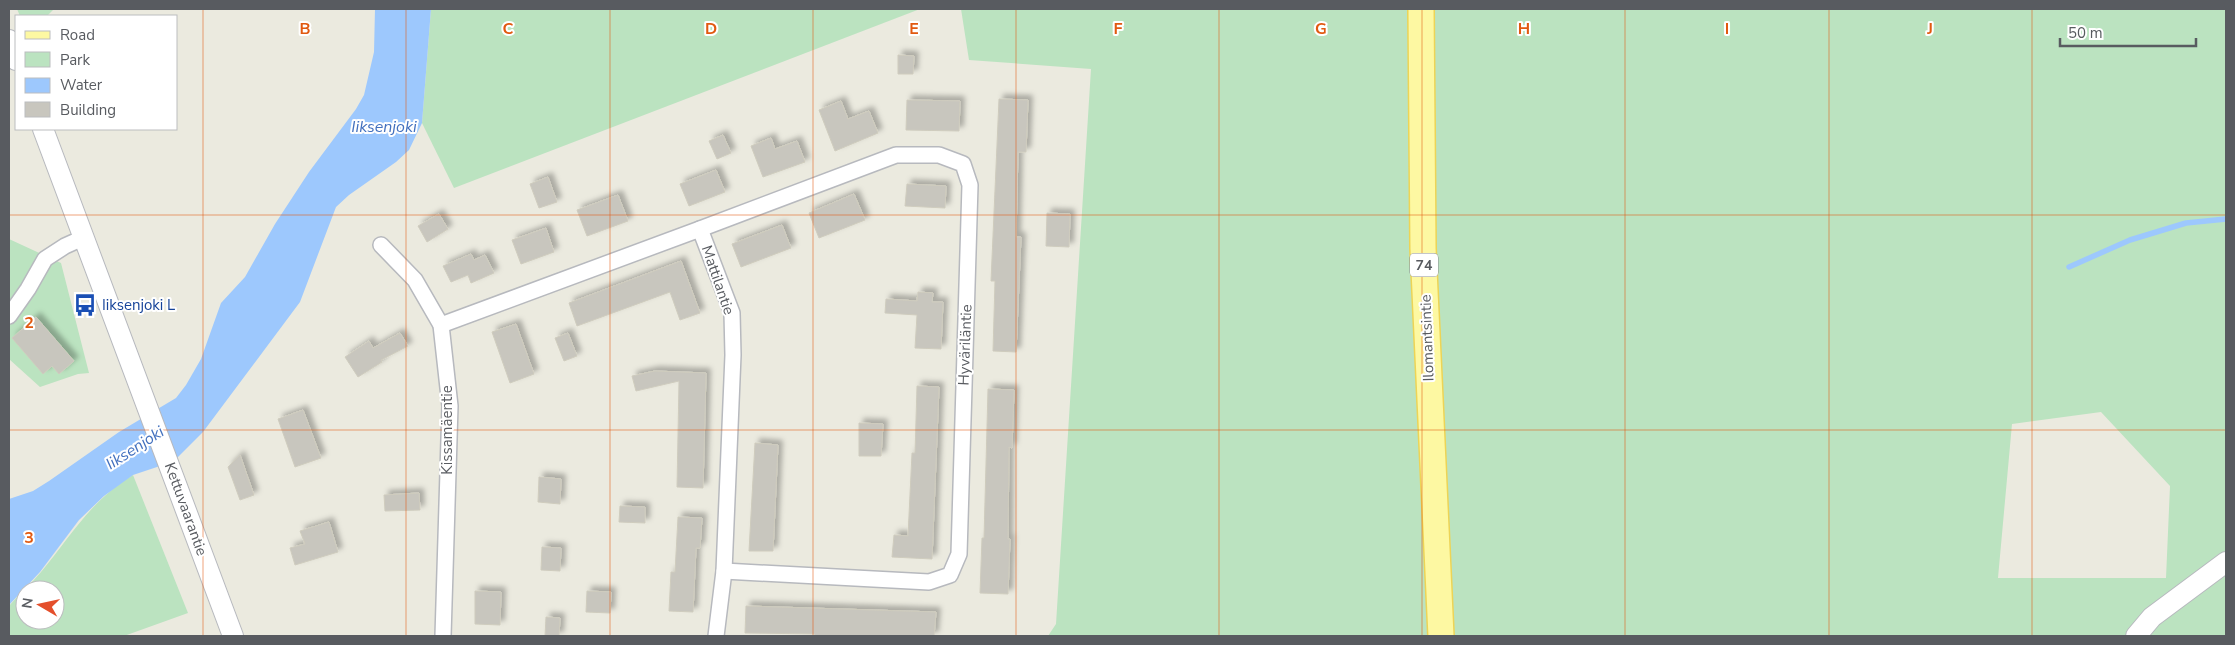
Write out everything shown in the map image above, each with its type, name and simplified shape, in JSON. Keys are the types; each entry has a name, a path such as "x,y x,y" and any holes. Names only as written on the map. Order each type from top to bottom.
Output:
{"main road":[{"name":"Ilomantsintie","path":"1421,9 1423,248 1441,636"}],"street":[{"path":"9,40 15,57"},
{"name":"Kettuvaarantie","path":"43,130 233,636"},
{"name":"Hyväriläntie","path":"700,230 896,155 939,155 963,164 970,185 959,554 950,575 929,582 724,571"},
{"name":"Mattilantie","path":"441,325 700,230 732,313 733,355 724,571 716,636"},
{"path":"9,316 45,259 65,246 85,237"},
{"name":"Kissamäentie","path":"381,244 415,280 441,325 450,406 443,636"},
{"path":"2136,636 2152,617 2226,562"}],"green space":[{"path":"17,9 54,9 48,15 20,15"},
{"path":"431,9 920,9 454,188 422,123"},
{"path":"961,9 2226,9 2226,636 1048,636 1056,624 1091,69 969,60","holes":["2101,412 2170,486 2166,578 1998,578 2012,424"]},
{"path":"9,239 61,263 89,373 78,374 40,387 9,359"},
{"path":"133,475 188,613 124,636 9,636 9,606 15,600 15,630 65,630 65,580 33,580 82,519 105,496"}],"water":[{"name":"Iiksenjoki","path":"375,9 431,9 422,123 409,150 336,207 300,302 203,432 178,457 163,465 133,475 104,496 79,520 32,580 15,580 15,599 9,605 9,499 33,491 119,432 176,398 201,359 221,303 245,277 275,224 309,172 356,109 364,95 374,52"}],"building":[{"path":"898,55 914,56 913,74 898,74"},
{"path":"999,99 1028,100 1026,152 1018,152 1016,237 1021,237 1016,352 993,351 995,281 991,281"},
{"path":"907,100 960,101 959,131 906,130"},
{"path":"841,101 848,119 869,111 878,133 835,151 819,110"},
{"path":"723,135 731,153 717,159 709,141"},
{"path":"771,138 775,149 797,141 805,162 763,177 751,146"},
{"path":"716,170 725,192 689,206 680,184"},
{"path":"548,177 557,202 539,208 530,184"},
{"path":"907,184 946,186 945,208 905,206"},
{"path":"854,194 865,220 819,238 809,213"},
{"path":"618,195 628,221 587,236 577,210"},
{"path":"1047,213 1070,214 1069,247 1046,246"},
{"path":"439,214 448,229 427,242 418,226"},
{"path":"782,225 791,248 741,267 732,244"},
{"path":"546,228 554,252 521,264 512,240"},
{"path":"471,254 474,260 485,255 494,273 471,283 468,275 451,282 443,266"},
{"path":"681,261 700,313 680,320 670,292 577,326 569,303"},
{"path":"918,292 933,293 932,302 943,302 941,349 915,348 917,315 885,313 886,299 917,301"},
{"path":"36,317 74,361 59,374 52,366 43,374 12,338"},
{"path":"516,324 534,374 510,383 492,332"},
{"path":"400,333 408,346 381,360 382,362 358,377 345,357 369,341 373,348"},
{"path":"568,333 577,356 564,361 555,338"},
{"path":"655,371 706,373 703,488 677,487 679,381 636,391 632,376"},
{"path":"917,386 939,387 932,559 892,557 894,535 908,536 912,453 915,453"},
{"path":"988,389 1014,390 1012,448 1009,447 1008,539 1010,539 1008,594 980,593 982,538 984,538"},
{"path":"303,410 321,458 295,467 278,419"},
{"path":"859,423 883,424 881,456 859,456"},
{"path":"755,443 778,445 773,551 749,551"},
{"path":"240,455 254,495 240,500 228,467"},
{"path":"539,477 561,479 560,504 538,502"},
{"path":"419,493 420,510 385,511 384,495"},
{"path":"620,506 645,507 645,523 619,522"},
{"path":"678,517 702,518 700,548 696,548 693,612 669,611 671,572 675,572"},
{"path":"329,522 338,552 295,565 290,548 305,544 300,531"},
{"path":"542,547 561,548 560,571 541,570"},
{"path":"475,591 501,592 500,625 475,624"},
{"path":"587,591 611,592 610,613 586,612"},
{"path":"746,606 936,612 934,636 814,636 815,634 745,633"},
{"path":"546,617 560,618 559,636 545,636"}],"waterway":[{"path":"2069,267 2130,240 2186,223 2226,219"}],"place":[{"name":"Iiksenjoki L","path":"85,305"}]}
